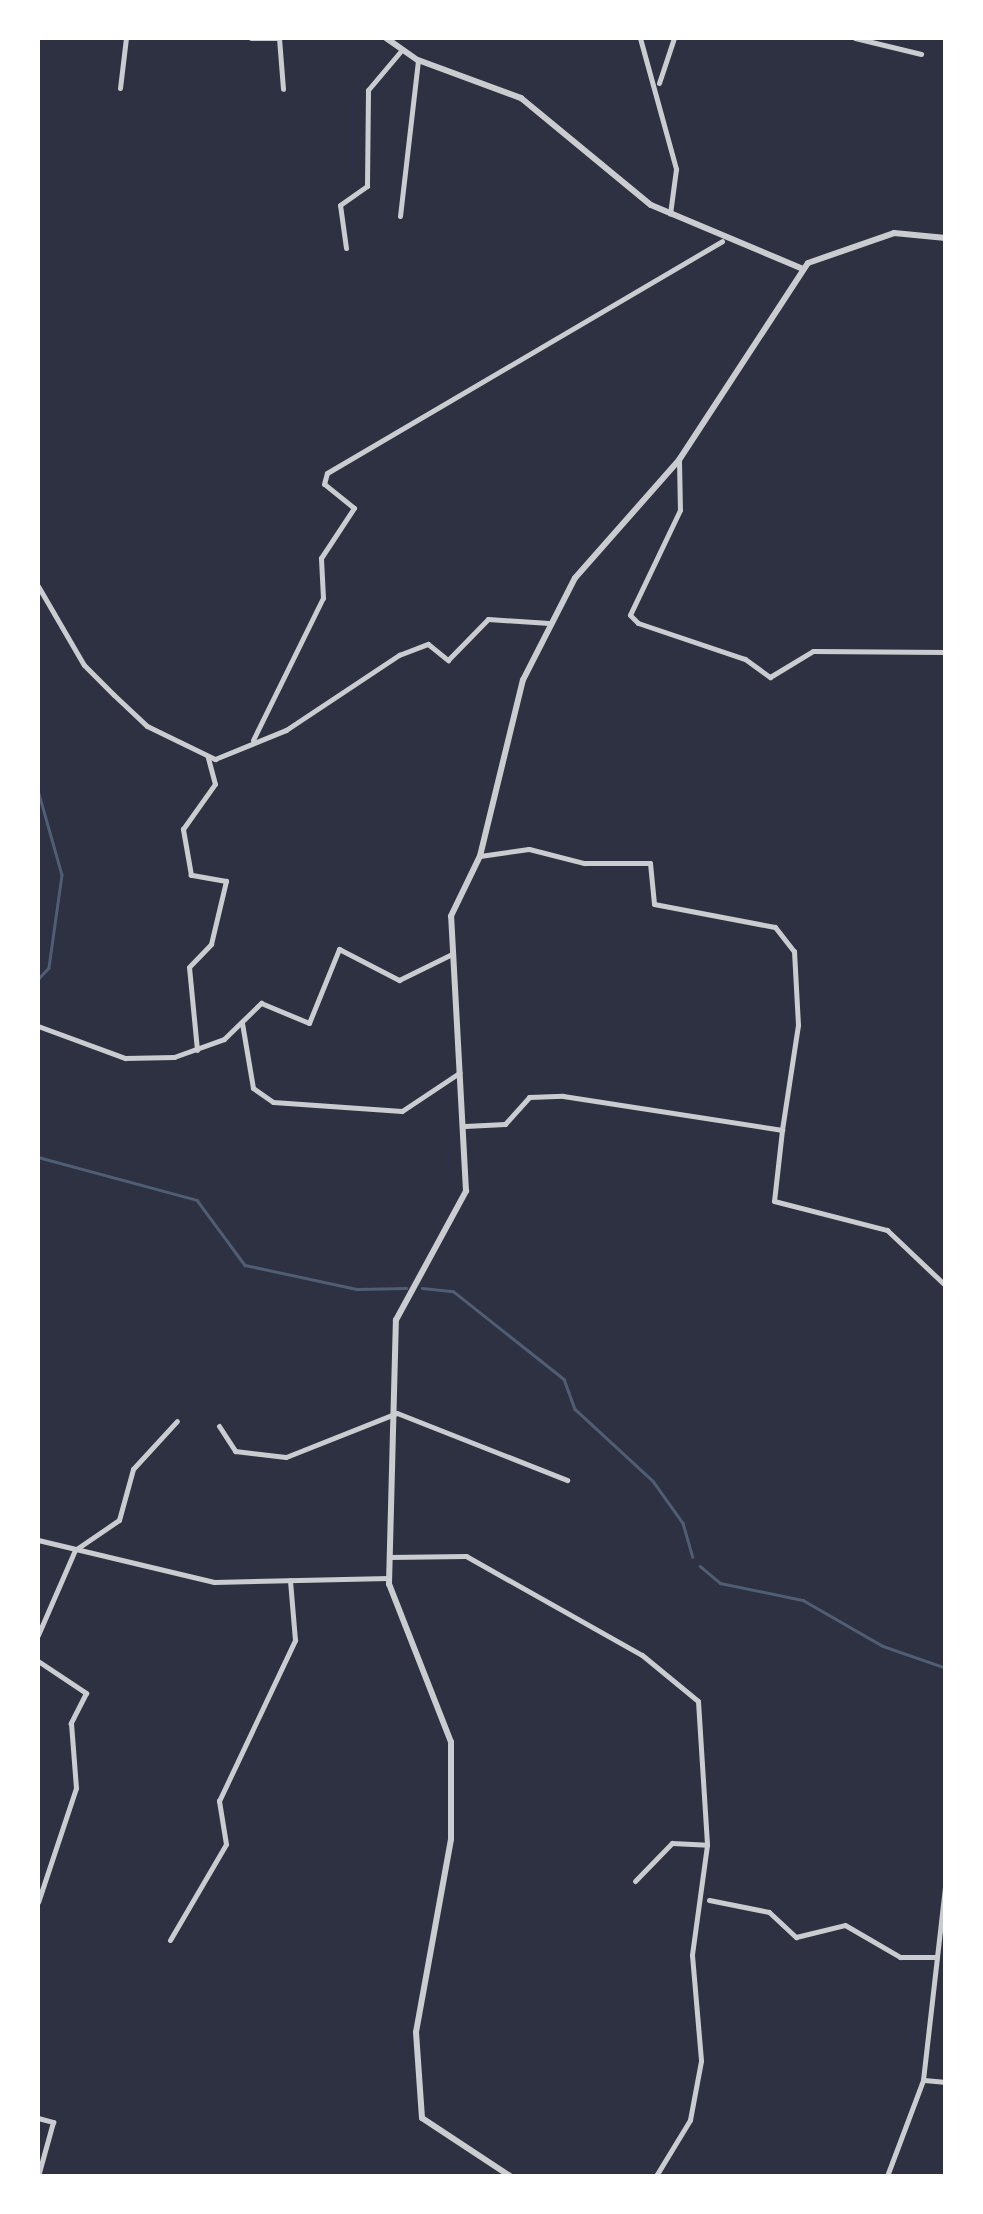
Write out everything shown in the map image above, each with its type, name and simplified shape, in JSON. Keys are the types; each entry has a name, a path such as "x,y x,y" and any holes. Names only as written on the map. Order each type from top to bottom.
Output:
{"street":[{"path":"120,88 126,38"},
{"path":"251,38 278,38 283,90"},
{"path":"386,38 400,52 418,60 507,89 630,192 722,241 803,269"},
{"path":"640,38 642,68 658,83"},
{"path":"670,214 677,180 658,83 674,38"},
{"path":"855,38 921,54"},
{"path":"346,248 340,205 367,186 368,90 400,52"},
{"path":"400,216 418,60"},
{"path":"510,2176 422,2118 416,2032 451,1839 451,1742 390,1578 396,1320 462,1206 465,1126 451,916 480,856 523,680 575,578 679,460 803,269 856,241 922,230 946,238"},
{"path":"253,740 323,598 321,558 354,508 324,484 327,473 722,241"},
{"path":"679,460 680,510 630,615 638,623 745,659 770,677 813,651 946,652"},
{"path":"38,586 94,675 147,726 208,757 286,730 398,655 428,644 448,660 488,620 549,623"},
{"path":"197,1050 189,968 211,944 226,881 190,875 183,829 215,784 208,757"},
{"path":"480,856 530,849 584,864 650,864 654,904 775,928 794,951 798,1025 774,1202 887,1230 946,1286"},
{"path":"38,1026 126,1058 197,1050 242,1022 261,1003 309,1024 339,949 399,980 452,954"},
{"path":"242,1022 253,1088 273,1102 402,1111 461,1071"},
{"path":"465,1126 505,1124 529,1098 562,1096 782,1130"},
{"path":"219,1426 235,1450 286,1457 396,1413 566,1480"},
{"path":"38,1635 75,1550 119,1520 132,1468 177,1422"},
{"path":"38,1540 214,1582 390,1578"},
{"path":"390,1557 466,1556 642,1655 698,1702 707,1845 692,1955 701,2061 690,2120 656,2176"},
{"path":"170,1940 226,1844 219,1801 295,1640 290,1580"},
{"path":"38,1661 86,1692 71,1723 76,1788 38,1902"},
{"path":"635,1881 672,1843 707,1845"},
{"path":"887,2176 923,2080 946,1877"},
{"path":"709,1900 769,1912 796,1936 845,1926 900,1957 937,1957"},
{"path":"923,2080 946,2082"},
{"path":"38,2118 53,2122 38,2176"}],"waterway":[{"path":"38,790 62,875 49,968 38,980"},
{"path":"38,1157 197,1200 245,1265 357,1289 406,1288"},
{"path":"422,1288 453,1291 564,1379 575,1409 653,1481 683,1523 693,1557"},
{"path":"700,1566 720,1583 803,1600 883,1646 946,1668"}]}
